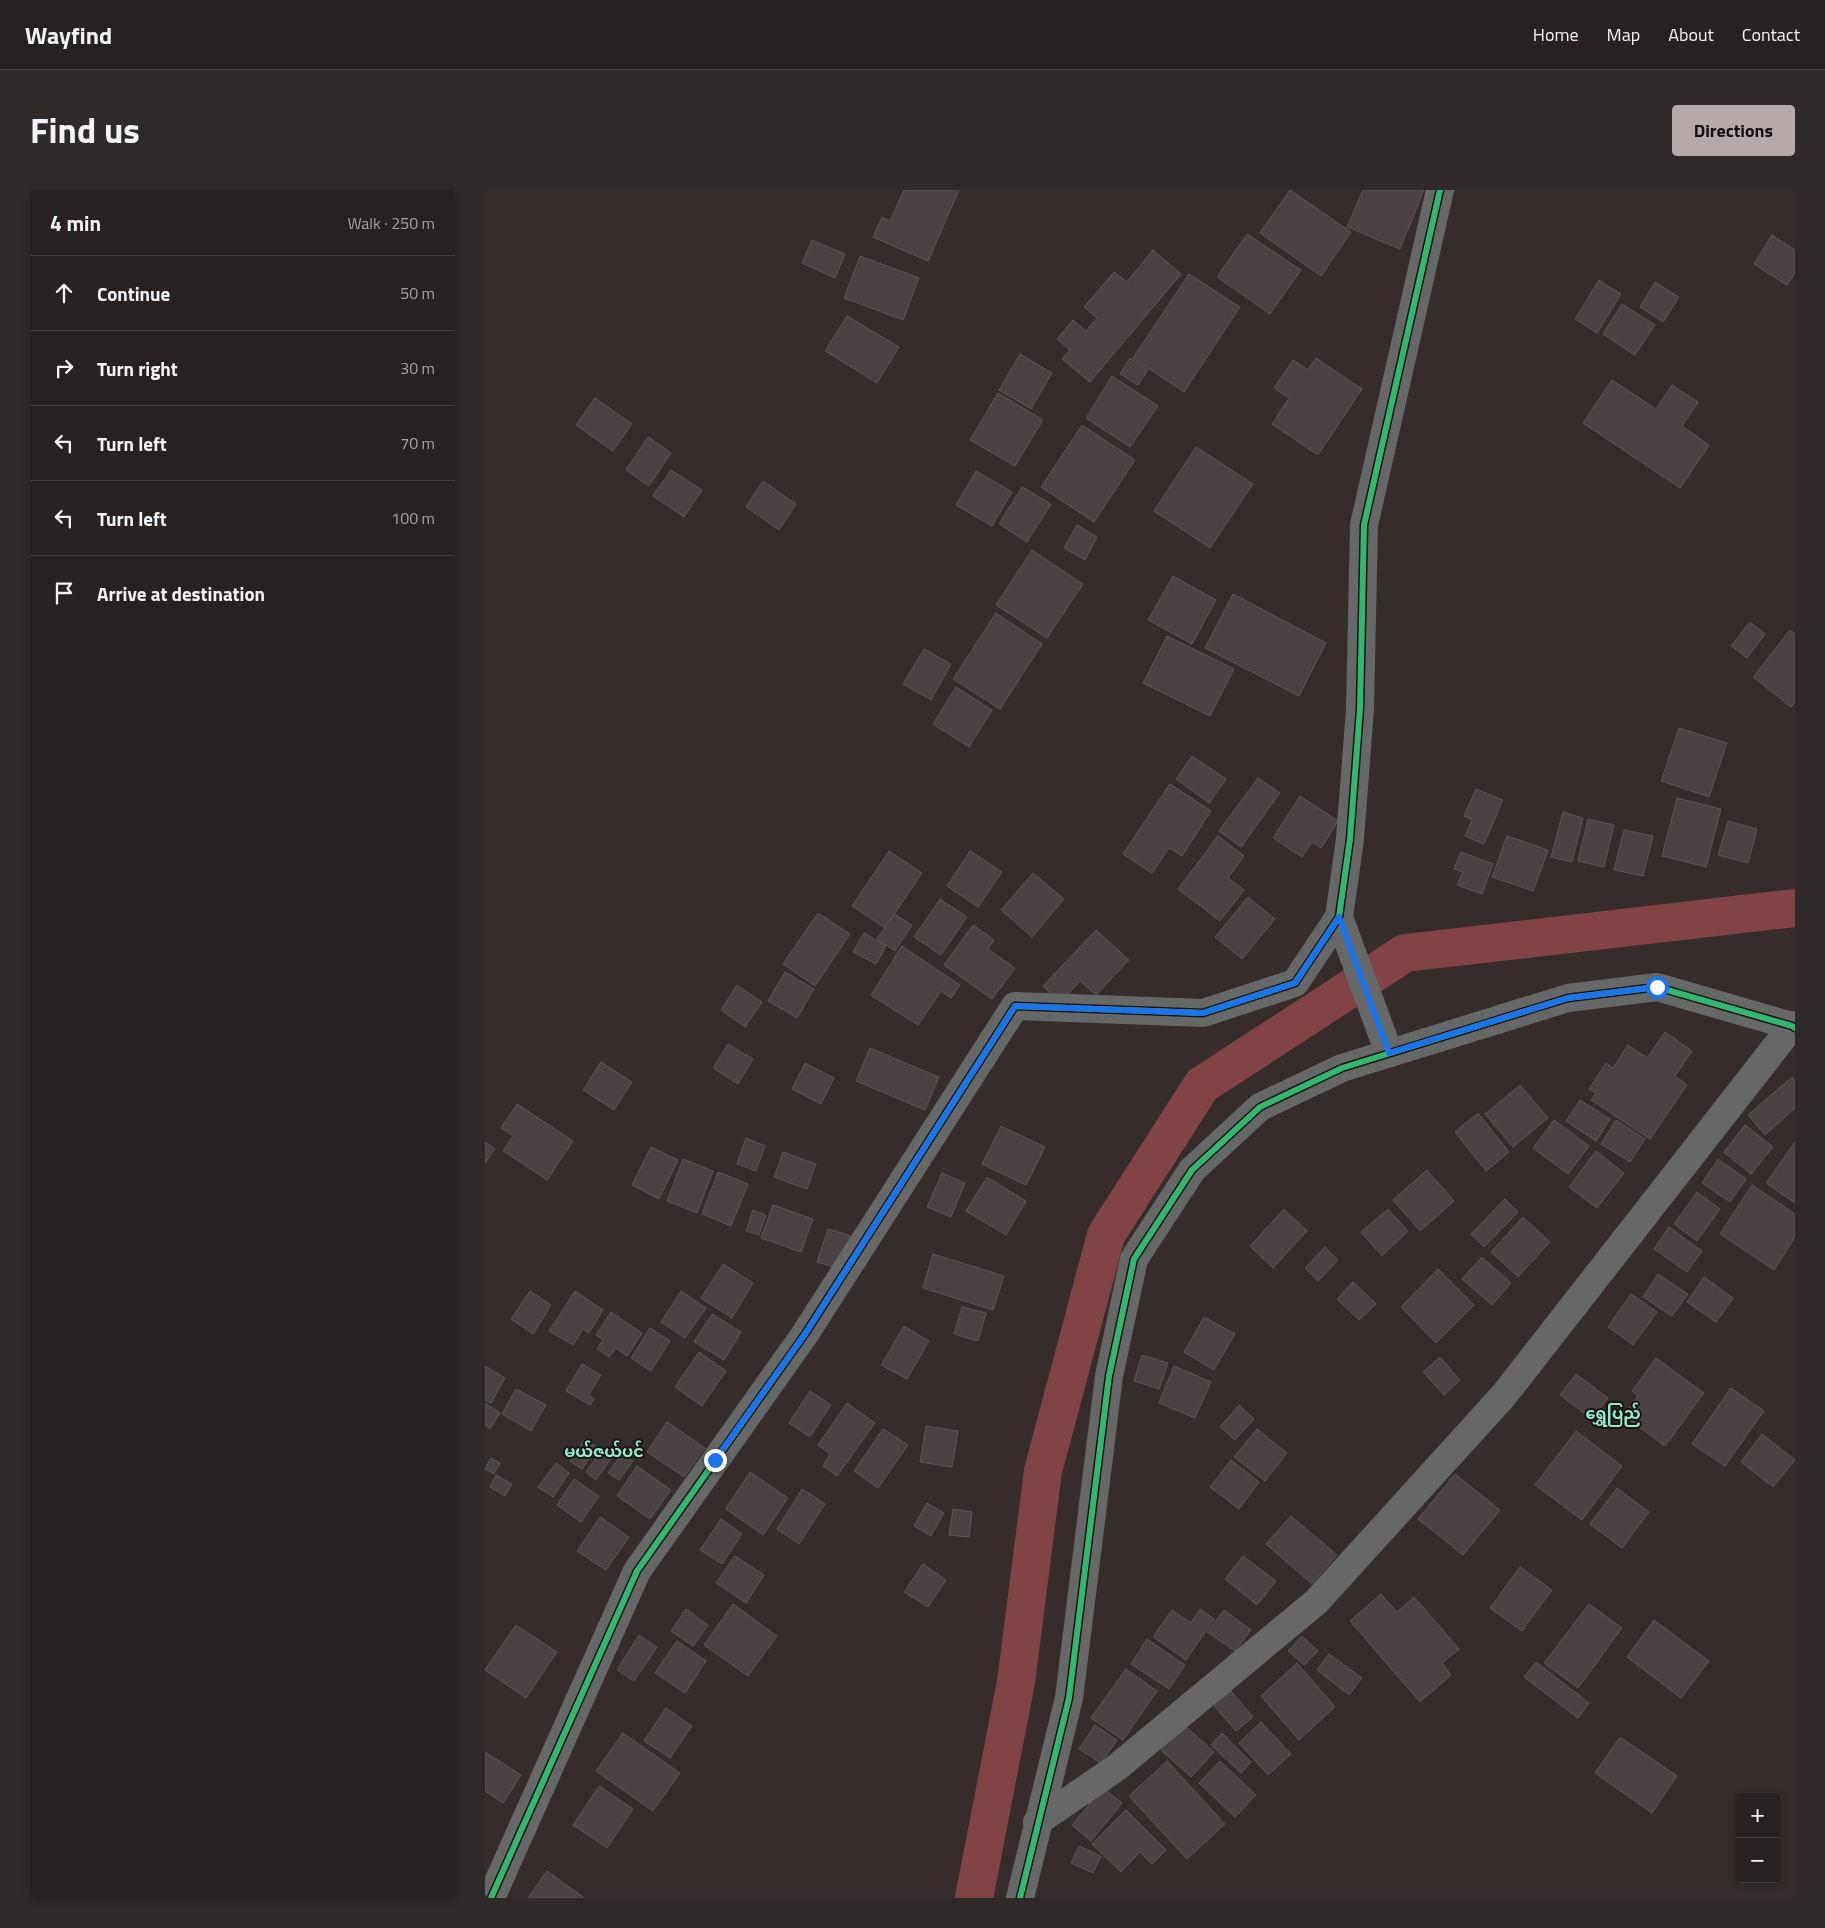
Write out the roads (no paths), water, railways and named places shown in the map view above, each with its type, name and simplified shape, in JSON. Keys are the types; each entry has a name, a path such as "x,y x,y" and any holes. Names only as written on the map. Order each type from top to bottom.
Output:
{"street":[{"path":"491,1898 637,1571 805,1334 1015,1006 1203,1013 1295,983 1339,917 1350,839 1360,709 1364,525 1440,190"},
{"path":"1339,917 1389,1053"},
{"path":"1020,1898 1037,1822 1069,1698 1109,1376 1133,1259 1192,1170 1260,1107 1342,1068 1568,998 1657,987 1794,1026 1504,1395 1316,1602 1116,1768 1037,1822"}],"waterway":[{"path":"974,1898 1016,1682 1043,1471 1106,1235 1202,1085 1405,953 1795,908"}],"district":[{"name":"ရွှေပြည်","path":"1613,1413"},
{"name":"မယ်ဇယ်ပင်","path":"604,1451"}]}
